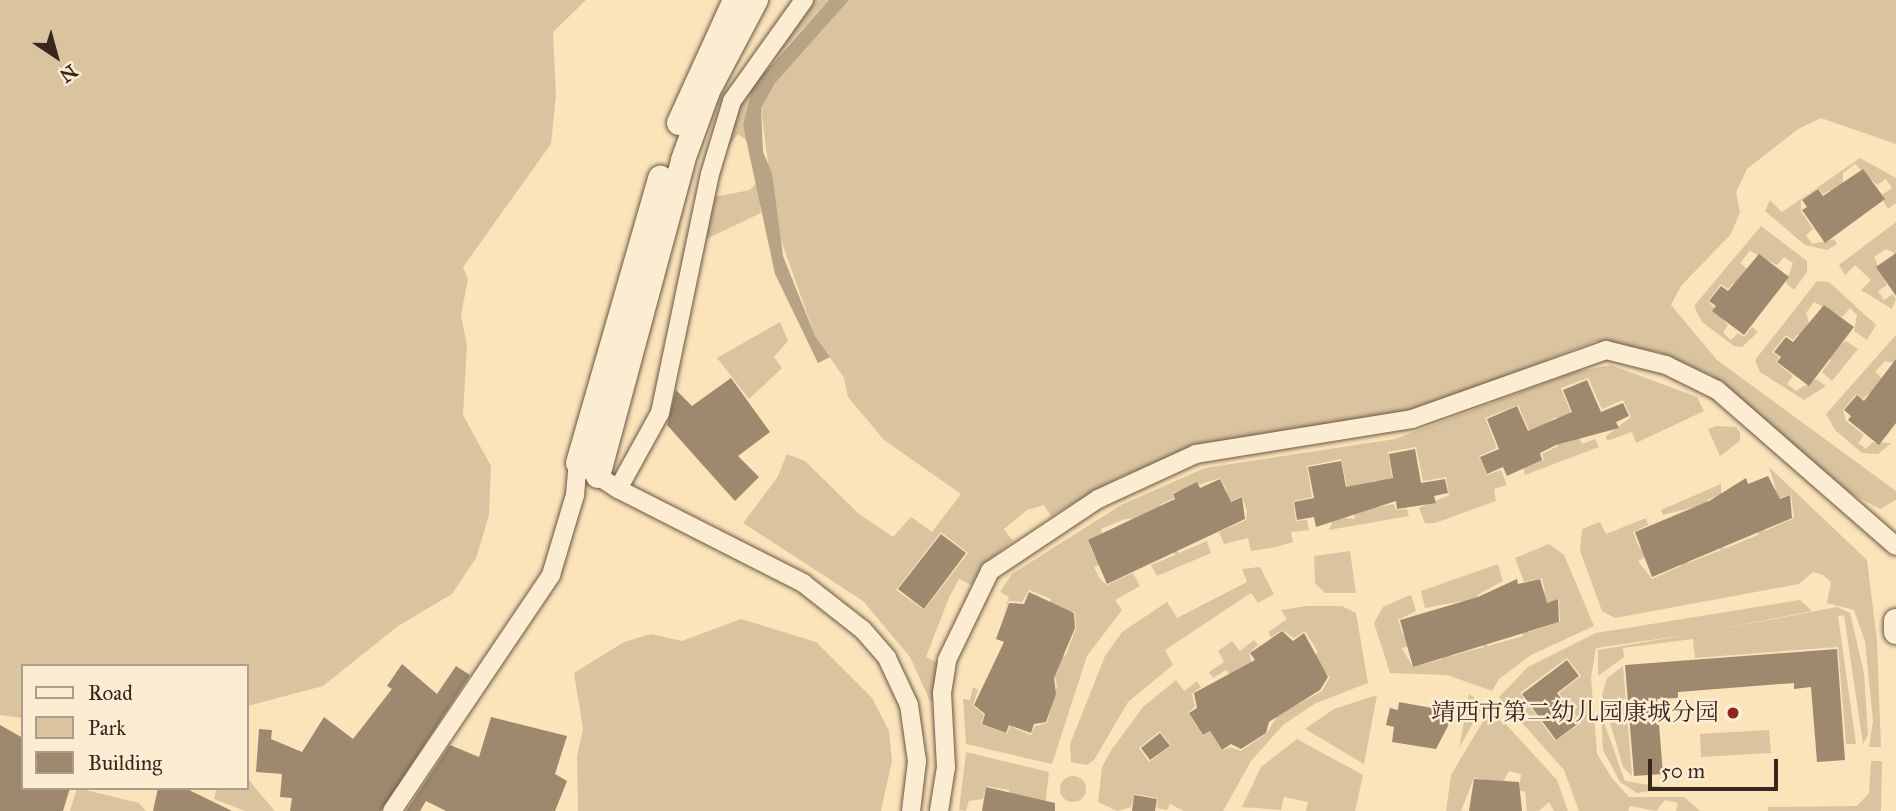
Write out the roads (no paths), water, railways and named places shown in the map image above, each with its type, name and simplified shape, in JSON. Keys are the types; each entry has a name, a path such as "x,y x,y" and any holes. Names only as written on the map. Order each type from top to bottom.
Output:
{"street":[{"path":"598,476 660,178 690,91 735,0"},
{"path":"598,476 683,160 708,91 756,0"},
{"path":"392,811 551,575 575,495 598,476 660,413 710,174 732,101 804,0"},
{"path":"939,811 946,767 942,692 947,660 990,570 1098,499 1196,454 1412,419 1606,350 1666,365 1717,390 1896,546"},
{"path":"598,476 803,583 871,638 894,669 909,705 917,761 911,811"},
{"path":"1896,621 1896,632"}],"place":[{"name":"靖西市第二幼儿园康城分园","path":"1733,713"}]}
